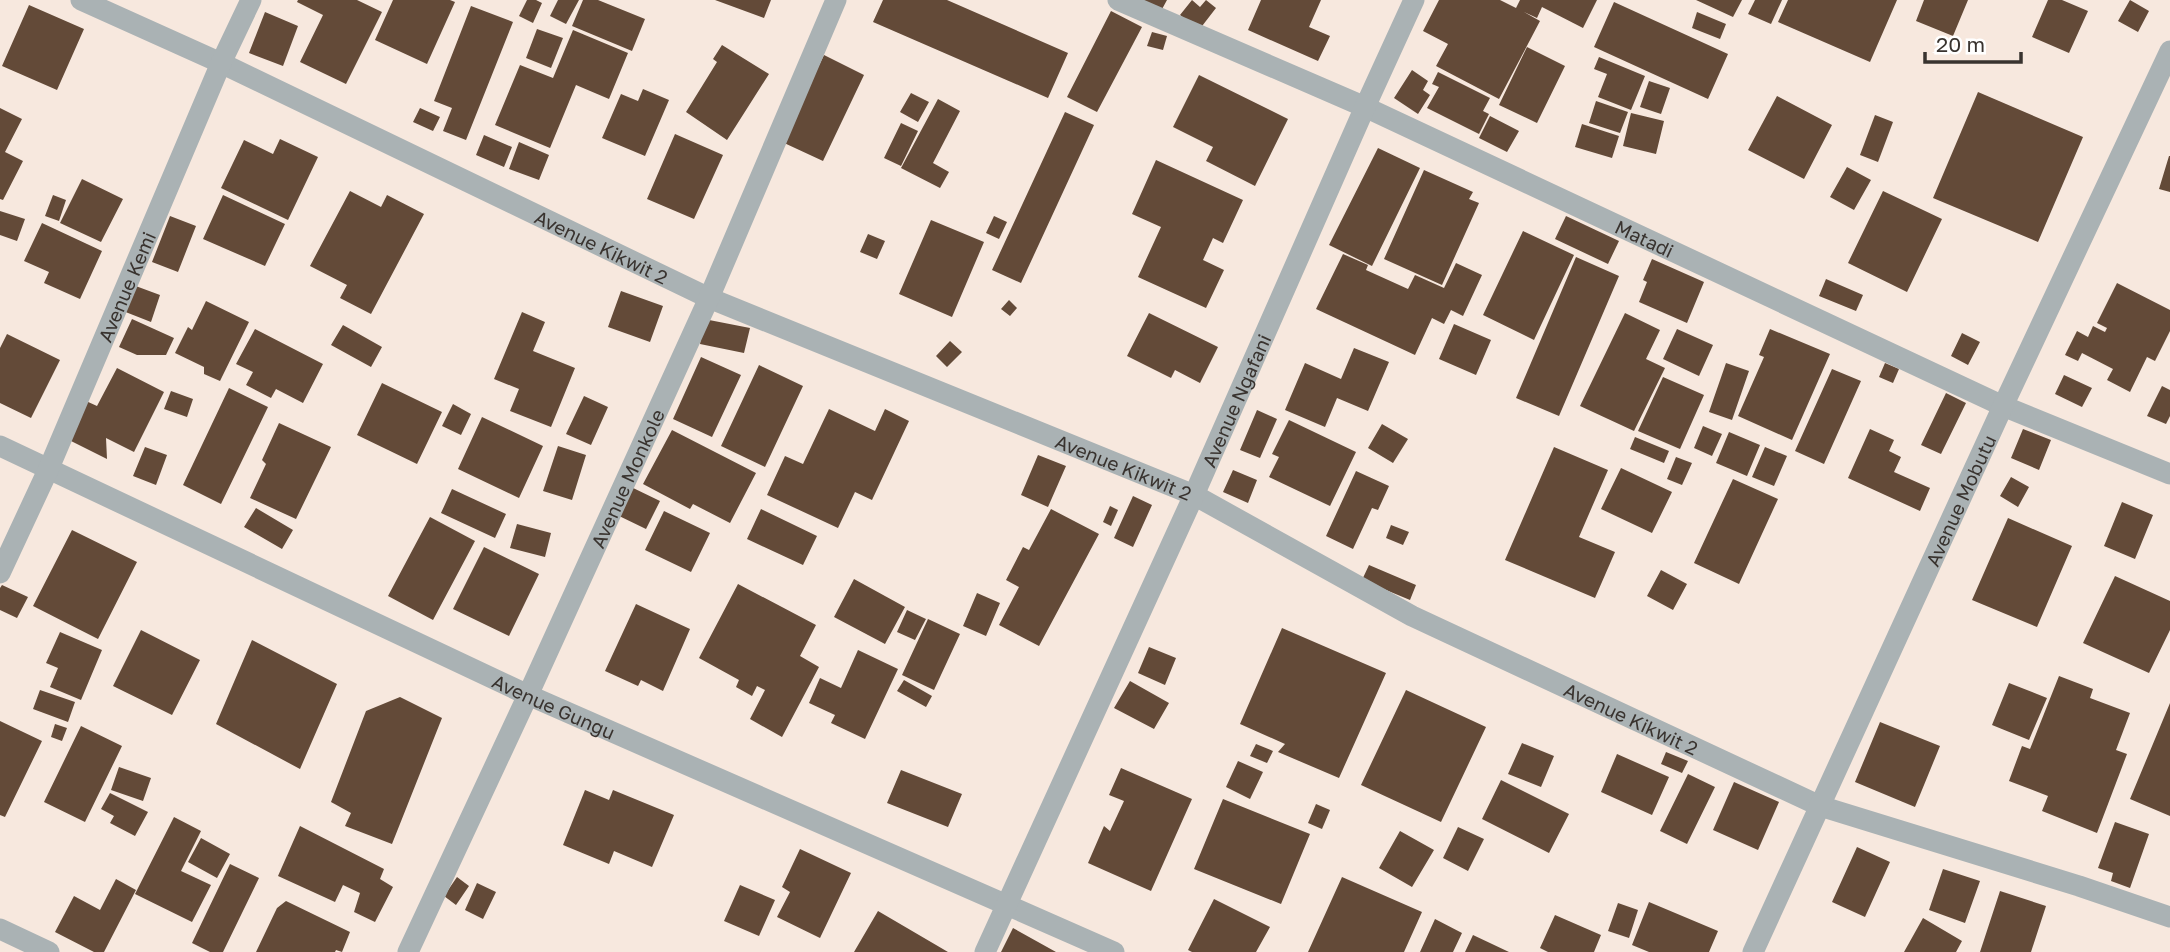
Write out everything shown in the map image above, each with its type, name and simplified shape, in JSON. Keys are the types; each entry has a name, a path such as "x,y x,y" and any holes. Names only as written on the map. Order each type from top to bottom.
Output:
{"street":[{"name":"Avenue Kikwit 2","path":"81,0 221,63 709,298 1195,495 1412,616 1820,806 2170,917"},
{"name":"Avenue Kemi","path":"0,573 48,468 221,63 251,0"},
{"name":"Avenue Monkole","path":"408,952 709,298 836,0"},
{"name":"Matadi","path":"1118,0 1365,107 2003,405 2170,474"},
{"name":"Avenue Ngafani","path":"985,952 1195,495 1414,0"},
{"name":"Avenue Mobutu","path":"1753,952 2003,405 2170,51"},
{"name":"Avenue Gungu","path":"0,446 528,695 1114,952"},
{"path":"0,929 49,952"}],"building":[{"path":"357,0 382,12 346,84 300,62 323,15 297,2"},
{"path":"393,0 455,2 427,64 375,40"},
{"path":"527,0 542,3 533,23 519,16"},
{"path":"558,0 579,0 566,24 550,16"},
{"path":"583,0 598,0 645,19 632,51 572,26"},
{"path":"715,0 771,0 764,18"},
{"path":"883,0 947,0 1068,53 1048,98 873,22"},
{"path":"1140,0 1167,0 1161,11"},
{"path":"1192,0 1200,7 1206,0 1216,8 1199,30 1180,15"},
{"path":"1261,0 1321,0 1309,27 1330,36 1318,61 1248,30"},
{"path":"1439,0 1500,0 1516,8 1520,0 1597,0 1583,28 1542,7 1537,18 1524,12 1540,21 1499,99 1436,66 1448,44 1423,31"},
{"path":"1696,0 1742,0 1733,17"},
{"path":"1755,0 1782,0 1771,24 1748,14"},
{"path":"1788,0 1897,0 1870,62 1778,22"},
{"path":"1924,0 1968,0 1953,36 1916,21"},
{"path":"2048,0 2062,0 2088,11 2069,53 2032,37"},
{"path":"2130,0 2149,11 2138,32 2118,21"},
{"path":"1614,2 1728,54 1708,99 1594,47"},
{"path":"29,5 84,29 57,90 2,66"},
{"path":"471,6 513,22 466,140 443,131 452,108 434,101"},
{"path":"1111,11 1142,27 1097,112 1067,97"},
{"path":"265,12 298,26 283,66 249,53"},
{"path":"1697,12 1726,24 1720,39 1692,28"},
{"path":"537,29 563,38 551,68 526,58"},
{"path":"573,30 628,53 609,99 576,85 550,148 495,125 520,65 553,78"},
{"path":"1152,32 1167,36 1163,50 1147,46"},
{"path":"722,45 769,74 727,140 686,112 717,62 713,59"},
{"path":"1527,47 1565,66 1537,123 1499,105"},
{"path":"824,55 864,75 823,161 782,142"},
{"path":"1599,57 1645,76 1631,110 1598,97 1607,74 1594,69"},
{"path":"1412,70 1428,81 1423,90 1430,95 1418,114 1394,98"},
{"path":"1438,72 1490,98 1483,111 1489,114 1479,134 1427,108 1439,87 1432,84"},
{"path":"1199,75 1288,119 1255,186 1206,161 1213,147 1173,127"},
{"path":"1649,81 1670,88 1661,114 1640,107"},
{"path":"643,89 669,100 645,156 602,138 621,94 638,101"},
{"path":"1978,92 2083,137 2038,242 1933,198"},
{"path":"911,93 929,102 918,122 900,112"},
{"path":"1777,96 1832,125 1804,179 1748,150"},
{"path":"938,99 960,111 933,163 949,172 940,188 901,168"},
{"path":"1596,101 1628,112 1620,133 1589,123"},
{"path":"0,108 22,119 5,152 23,161 3,200 0,199"},
{"path":"420,108 440,117 433,131 413,122"},
{"path":"1065,112 1094,125 1021,283 992,270"},
{"path":"1631,113 1664,121 1656,154 1623,146"},
{"path":"1875,115 1893,122 1878,162 1860,155"},
{"path":"1490,116 1519,131 1507,152 1479,138"},
{"path":"901,123 918,131 901,166 884,158"},
{"path":"1582,124 1619,136 1612,158 1575,147"},
{"path":"675,134 723,155 694,219 647,199"},
{"path":"484,135 512,147 504,167 476,155"},
{"path":"280,139 318,157 288,220 221,188 244,140 273,154"},
{"path":"519,142 549,155 539,180 509,169"},
{"path":"1378,148 1420,168 1372,266 1329,245"},
{"path":"2170,156 2170,192 2159,189"},
{"path":"1156,160 1243,200 1223,243 1213,238 1203,260 1224,270 1206,308 1138,277 1161,227 1132,214"},
{"path":"1847,167 1871,180 1854,210 1830,197"},
{"path":"1424,170 1473,192 1469,199 1479,203 1442,285 1384,259"},
{"path":"82,179 123,199 101,242 60,223"},
{"path":"350,191 381,207 387,195 424,214 371,314 340,298 347,285 310,266"},
{"path":"1883,191 1942,219 1907,292 1848,263"},
{"path":"53,195 66,200 59,221 45,216"},
{"path":"223,195 285,224 265,266 203,239"},
{"path":"0,211 25,219 17,241 0,235"},
{"path":"170,216 196,226 178,272 152,262"},
{"path":"994,216 1007,222 999,239 986,233"},
{"path":"1566,216 1619,241 1608,264 1555,239"},
{"path":"931,220 984,242 952,317 899,294"},
{"path":"42,223 102,251 80,299 44,283 49,272 24,261"},
{"path":"1523,231 1574,255 1534,340 1483,315"},
{"path":"868,234 885,241 877,259 860,252"},
{"path":"1343,254 1368,265 1366,270 1408,289 1415,275 1444,288 1456,263 1482,275 1463,316 1451,310 1444,324 1432,318 1415,355 1316,309"},
{"path":"1576,257 1619,276 1559,416 1516,398"},
{"path":"1652,259 1704,282 1687,323 1639,302 1647,282 1643,280"},
{"path":"1826,279 1863,295 1856,311 1819,296"},
{"path":"2117,283 2170,310 2170,331 2155,361 2147,357 2130,392 2107,380 2113,369 2082,353 2078,361 2065,355 2077,331 2088,337 2093,326 2105,332 2107,328 2097,323"},
{"path":"133,285 160,295 151,322 123,311"},
{"path":"621,291 663,306 650,342 608,327"},
{"path":"1009,300 1017,308 1010,316 1001,309"},
{"path":"206,301 249,322 220,381 204,374 204,367 175,353 188,327 192,330"},
{"path":"522,312 545,322 533,351 575,368 551,427 510,411 519,389 494,379"},
{"path":"1149,313 1218,347 1200,383 1175,370 1171,378 1127,356"},
{"path":"1625,313 1660,330 1646,359 1665,368 1634,431 1580,406"},
{"path":"132,319 174,338 166,355 137,355 119,347"},
{"path":"704,319 750,328 744,353 700,344"},
{"path":"1454,324 1491,340 1476,375 1439,359"},
{"path":"343,325 382,347 371,367 331,345"},
{"path":"255,329 323,364 303,403 276,389 271,398 246,385 253,372 236,364"},
{"path":"1677,329 1713,345 1699,376 1663,359"},
{"path":"1770,329 1830,354 1792,440 1738,416 1764,357 1759,355"},
{"path":"1962,333 1980,342 1968,365 1951,356"},
{"path":"7,334 60,360 31,418 0,403 0,348"},
{"path":"950,341 962,352 947,367 936,356"},
{"path":"1354,348 1389,362 1368,411 1337,398 1325,427 1285,410 1305,363 1341,379"},
{"path":"701,357 741,375 712,437 673,419"},
{"path":"1726,363 1749,371 1732,420 1709,412"},
{"path":"1885,363 1899,369 1893,383 1879,377"},
{"path":"759,365 803,386 765,467 721,446"},
{"path":"117,368 164,392 134,452 106,438 107,459 67,439 86,401 97,406"},
{"path":"1832,369 1861,381 1824,464 1795,451"},
{"path":"2064,375 2092,388 2082,407 2055,394"},
{"path":"1663,377 1704,395 1680,449 1638,431"},
{"path":"382,383 442,412 417,464 357,435"},
{"path":"2162,386 2170,390 2170,416 2166,424 2147,416"},
{"path":"229,388 268,407 221,504 183,485"},
{"path":"171,391 193,399 187,417 164,409"},
{"path":"1946,393 1966,403 1941,454 1921,445"},
{"path":"584,396 608,407 591,445 566,434"},
{"path":"453,404 471,414 461,435 442,426"},
{"path":"829,409 875,431 885,409 909,421 872,500 855,492 838,528 767,495 785,456 803,464"},
{"path":"1257,410 1277,419 1260,458 1240,450"},
{"path":"482,417 543,446 519,498 458,469"},
{"path":"1289,420 1356,452 1330,506 1269,477 1279,457 1272,454"},
{"path":"279,423 331,447 296,519 250,498 266,464 262,460"},
{"path":"1382,424 1408,439 1393,463 1368,448"},
{"path":"1703,426 1722,434 1712,456 1694,448"},
{"path":"1870,429 1894,440 1889,451 1901,457 1894,472 1930,488 1920,511 1848,478"},
{"path":"2023,429 2051,440 2039,470 2011,458"},
{"path":"672,430 756,473 730,523 693,504 690,509 643,484"},
{"path":"1729,432 1760,445 1747,476 1716,463"},
{"path":"1635,437 1669,451 1664,463 1630,449"},
{"path":"558,446 586,455 572,500 543,491"},
{"path":"145,447 167,455 156,485 133,476"},
{"path":"1554,447 1608,470 1579,537 1615,552 1595,598 1505,560"},
{"path":"1765,447 1787,456 1774,486 1752,477"},
{"path":"1038,455 1066,466 1048,507 1021,495"},
{"path":"1676,457 1692,463 1682,485 1667,479"},
{"path":"1621,468 1672,492 1652,533 1601,509"},
{"path":"1233,470 1257,480 1248,503 1223,492"},
{"path":"1356,471 1389,486 1378,510 1372,508 1353,549 1326,536"},
{"path":"2011,477 2029,487 2018,507 2000,496"},
{"path":"1733,479 1778,499 1739,584 1694,563"},
{"path":"629,486 660,501 646,529 615,514"},
{"path":"452,489 506,514 495,538 441,513"},
{"path":"1133,496 1152,505 1133,547 1114,538"},
{"path":"2122,502 2153,515 2135,559 2104,546"},
{"path":"1110,506 1118,510 1111,526 1103,522"},
{"path":"256,508 293,530 282,549 244,527"},
{"path":"761,509 817,536 803,565 747,539"},
{"path":"1051,509 1099,534 1039,646 999,625 1019,587 1006,580 1023,547 1029,550"},
{"path":"664,511 710,533 691,572 645,550"},
{"path":"430,517 475,541 433,620 388,596"},
{"path":"2008,518 2072,546 2037,627 1972,600"},
{"path":"517,524 551,533 545,557 510,548"},
{"path":"1391,525 1409,532 1403,545 1386,538"},
{"path":"72,530 137,562 98,639 33,606"},
{"path":"484,547 539,574 509,636 453,609"},
{"path":"1369,565 1416,585 1410,600 1362,580"},
{"path":"1661,570 1687,584 1673,610 1647,596"},
{"path":"2115,576 2170,601 2170,630 2149,673 2083,643"},
{"path":"854,579 905,607 885,644 834,617"},
{"path":"738,584 816,625 800,656 819,667 782,737 750,719 765,690 757,686 752,696 736,687 739,680 699,658"},
{"path":"2,585 28,597 17,618 0,610"},
{"path":"977,593 1000,603 986,636 963,626"},
{"path":"636,604 690,629 663,691 641,680 638,686 605,671"},
{"path":"907,610 926,619 915,640 897,632"},
{"path":"928,619 960,634 934,690 902,675"},
{"path":"1282,628 1386,673 1339,778 1278,752 1285,744 1240,724"},
{"path":"141,630 200,660 172,715 113,686"},
{"path":"60,632 102,650 81,700 50,687 58,668 46,663"},
{"path":"252,640 337,684 300,769 216,724"},
{"path":"1149,647 1176,658 1165,685 1138,673"},
{"path":"858,650 898,669 865,739 831,723 835,715 809,703 820,678 841,688"},
{"path":"2059,676 2093,689 2090,698 2130,713 2116,750 2127,754 2097,833 2042,811 2048,796 2009,781 2022,746 2030,749"},
{"path":"904,680 932,696 926,707 897,691"},
{"path":"1130,681 1169,703 1154,729 1114,708"},
{"path":"2009,683 2047,698 2029,740 1992,725"},
{"path":"40,690 75,702 68,722 33,709"},
{"path":"1406,690 1486,727 1441,822 1361,785"},
{"path":"400,697 442,718 392,844 345,826 351,813 331,802 366,711"},
{"path":"2170,703 2170,816 2130,799"},
{"path":"0,721 42,741 5,817 0,815"},
{"path":"1880,722 1940,746 1915,807 1855,782"},
{"path":"55,724 67,728 62,741 51,737"},
{"path":"81,726 122,746 85,822 44,802"},
{"path":"1522,743 1554,756 1541,787 1508,774"},
{"path":"1256,744 1273,751 1267,763 1250,756"},
{"path":"1666,752 1688,761 1682,773 1661,764"},
{"path":"1617,754 1669,777 1652,815 1601,792"},
{"path":"1238,761 1263,772 1250,799 1226,787"},
{"path":"119,767 151,778 143,801 111,790"},
{"path":"1121,768 1192,799 1151,891 1088,863 1104,826 1110,831 1124,801 1109,795"},
{"path":"901,770 962,794 948,827 887,803"},
{"path":"1688,774 1715,787 1687,844 1660,831"},
{"path":"1501,780 1569,814 1549,853 1482,819"},
{"path":"1734,782 1779,802 1758,850 1713,830"},
{"path":"585,790 609,800 613,790 674,815 652,867 614,851 609,864 563,845"},
{"path":"110,793 148,812 135,836 110,823 114,816 101,809"},
{"path":"1223,799 1310,834 1281,904 1194,869"},
{"path":"1316,804 1330,810 1322,829 1308,823"},
{"path":"174,817 201,831 181,871 211,885 192,922 135,894"},
{"path":"2115,822 2149,834 2130,888 2111,881 2113,873 2098,868"},
{"path":"300,826 384,869 380,879 393,887 375,922 354,912 360,893 343,885 335,902 278,876"},
{"path":"1458,827 1484,839 1468,871 1443,858"},
{"path":"1400,831 1434,850 1412,887 1379,868"},
{"path":"201,838 230,854 217,878 188,862"},
{"path":"1857,847 1890,862 1865,917 1832,902"},
{"path":"800,849 851,873 820,938 777,917 790,892 782,887"},
{"path":"230,864 259,878 223,952 210,952 192,943"},
{"path":"1943,869 1980,881 1965,923 1929,910"},
{"path":"457,877 469,886 456,905 444,896"},
{"path":"1342,877 1422,912 1404,952 1308,952"},
{"path":"116,879 136,890 104,952 94,952 55,932 74,896 100,910"},
{"path":"477,883 496,892 483,919 465,910"},
{"path":"740,885 775,900 759,936 724,921"},
{"path":"2000,891 2046,906 2031,952 1980,952"},
{"path":"1214,899 1270,927 1256,952 1188,950"},
{"path":"286,901 350,932 342,952 256,952 277,908"},
{"path":"1649,902 1718,931 1709,952 1649,952 1632,945"},
{"path":"1618,903 1638,910 1629,938 1608,931"},
{"path":"878,911 948,952 854,952"},
{"path":"1555,915 1601,935 1594,952 1548,952 1540,948"},
{"path":"1923,918 1962,941 1956,952 1904,952"},
{"path":"1435,919 1462,933 1453,952 1420,952"},
{"path":"1013,928 1056,952 1001,952"},
{"path":"1473,935 1509,952 1465,952"}]}
